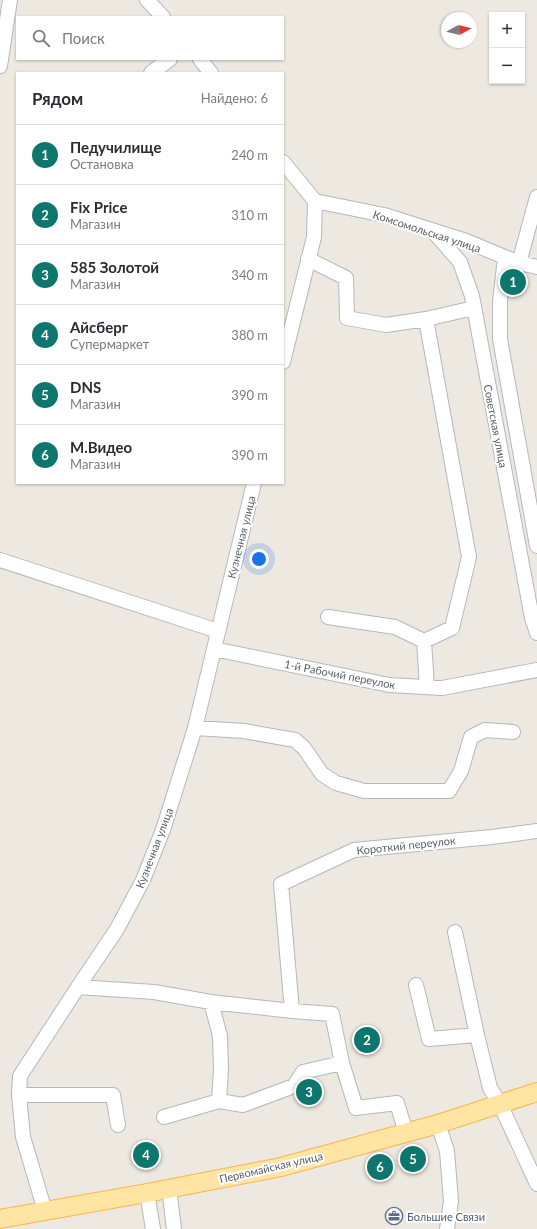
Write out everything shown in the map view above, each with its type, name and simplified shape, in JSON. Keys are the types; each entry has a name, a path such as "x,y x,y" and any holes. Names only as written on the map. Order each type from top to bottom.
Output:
{"main road":[{"name":"Первомайская улица","path":"0,1219 282,1167 438,1124 537,1092"}],"street":[{"path":"0,66 10,0"},
{"path":"147,0 162,16"},
{"path":"152,72 169,60"},
{"path":"201,60 210,72"},
{"path":"284,163 315,201 314,237 284,358"},
{"path":"519,263 537,197"},
{"name":"Комсомольская улица","path":"315,201 384,216 432,230 466,241 519,263 537,267"},
{"name":"Советская улица","path":"432,230 460,262 472,296 532,618 537,633"},
{"name":"Советская улица","path":"505,258 500,301 500,339 537,546"},
{"path":"308,259 346,278 347,318 386,325 426,319 474,308"},
{"path":"424,641 452,628 469,557 426,319"},
{"name":"Кузнечная улица","path":"45,1211 23,1137 19,1094 20,1076 117,930 143,880 162,830 194,728 254,484"},
{"path":"0,560 218,631"},
{"path":"328,618 395,627 424,641"},
{"path":"424,641 427,687"},
{"name":"1-й Рабочий переулок","path":"214,649 388,685 442,688 537,670"},
{"path":"194,728 244,731 295,740 304,748 322,774 336,783 364,791 449,791 461,771 471,737 485,730 513,732"},
{"name":"Короткий переулок","path":"292,1011 281,884 354,850 492,837 537,831"},
{"path":"455,932 490,1088 500,1104 537,1184"},
{"path":"416,985 429,1039 477,1035"},
{"path":"78,987 154,992 211,1002 332,1014 342,1063 356,1108 397,1103 406,1133"},
{"path":"211,1002 220,1036 220,1101"},
{"path":"164,1117 220,1101 242,1105 294,1086 302,1072 342,1063"},
{"path":"19,1094 113,1094 118,1126"},
{"path":"438,1124 447,1151 451,1202 447,1229"},
{"path":"169,1188 174,1229"},
{"path":"147,1193 153,1229"}],"place":[{"name":"Педучилище","path":"513,282"},
{"name":"Fix Price","path":"367,1040"},
{"name":"585 Золотой","path":"309,1092"},
{"name":"Айсберг","path":"146,1155"},
{"name":"DNS","path":"413,1159"},
{"name":"М.Видео","path":"380,1167"},
{"name":"Большие Связи","path":"394,1216"}]}
